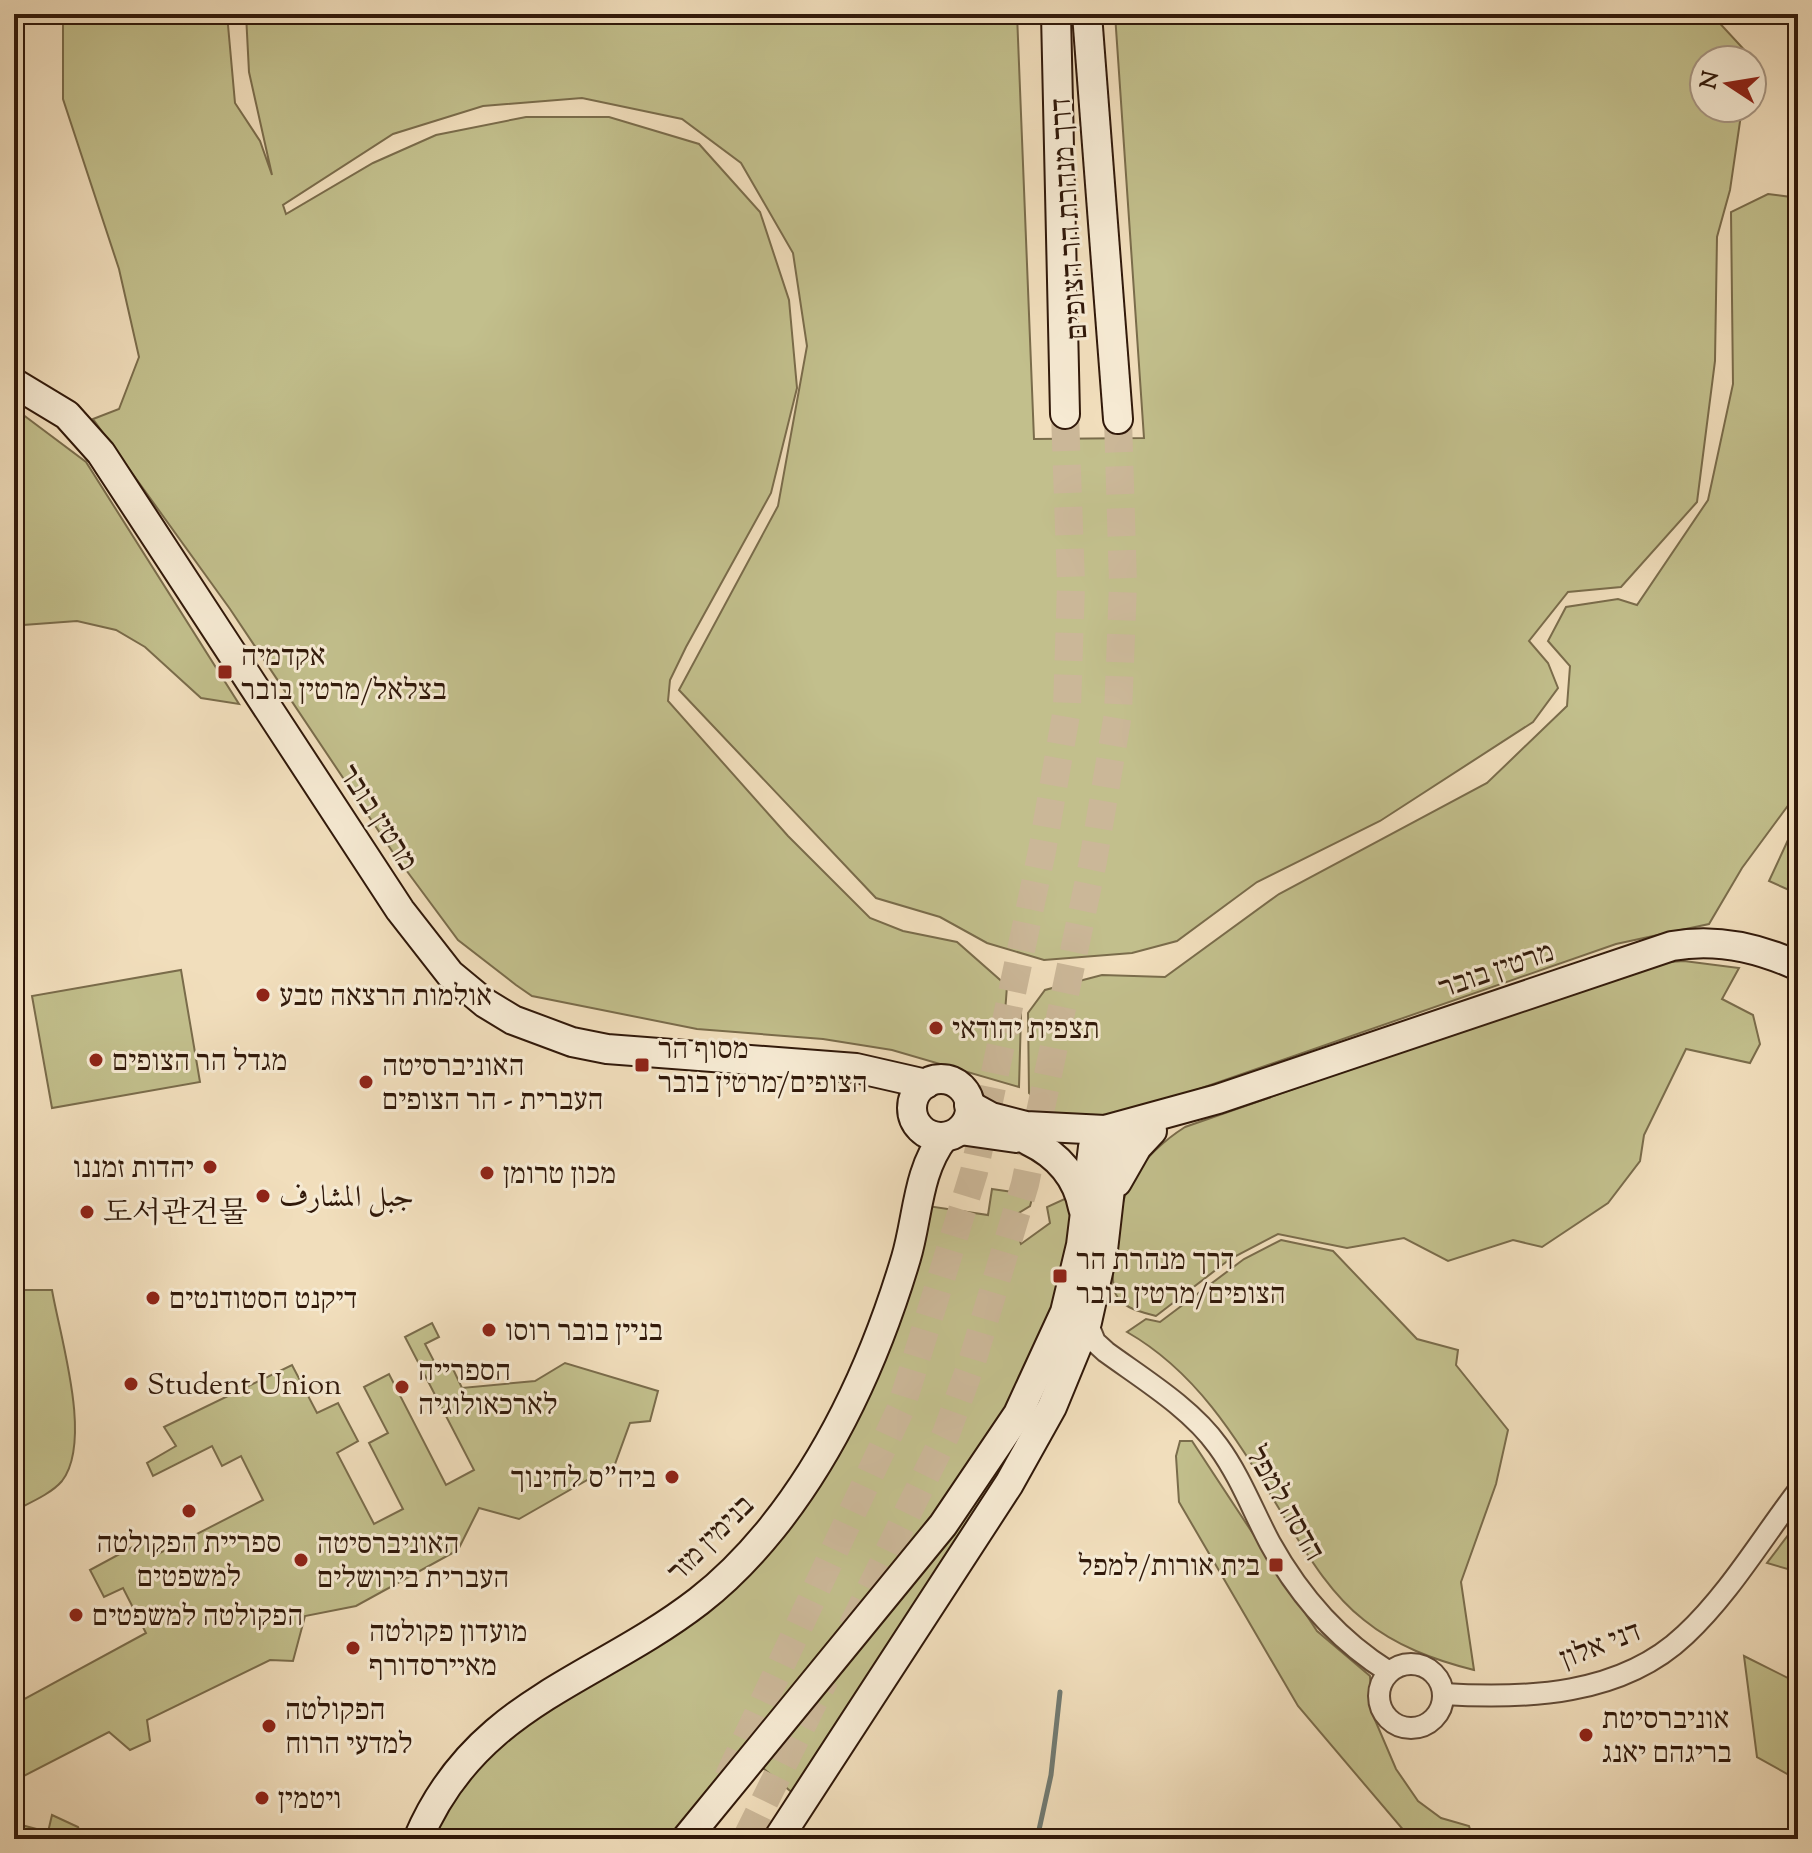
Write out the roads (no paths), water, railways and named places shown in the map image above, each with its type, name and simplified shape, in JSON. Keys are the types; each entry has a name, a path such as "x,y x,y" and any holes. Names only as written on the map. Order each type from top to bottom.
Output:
{"street":[{"name":"דרך מנהרת הר הצופים","path":"1056,14 1065,414"},
{"name":"דרך מנהרת הר הצופים","path":"1087,14 1118,419"},
{"name":"מרטין בובר","path":"14,383 67,415 101,453 400,910 450,974 485,1003 539,1031 607,1049 878,1072 938,1115 1029,1141 1105,1141 1152,1131 1218,1099"},
{"name":"מרטין בובר","path":"938,1115 991,1117 1105,1141 1218,1099 1672,946 1726,943 1772,954 1798,966"},
{"name":"בנימין מזר","path":"418,1839 449,1783 484,1740 505,1722 691,1607 722,1582 771,1529 801,1489 852,1404 869,1366 907,1256 921,1186 923,1154 938,1115"},
{"path":"1111,1193 1137,1147 1152,1131"},
{"path":"1029,1141 1054,1156 1068,1171 1079,1192 1085,1220"},
{"path":"778,1839 1009,1484 1059,1391 1087,1322 1111,1193 1105,1141"},
{"path":"686,1839 892,1589 974,1483 1018,1414 1065,1312 1105,1141"},
{"name":"הדסה למפל","path":"1087,1322 1095,1342 1216,1442 1272,1545 1300,1589 1358,1653 1389,1672"},
{"path":"1059,1391 1089,1360 1127,1366"},
{"name":"דני אלון","path":"1443,1694 1500,1697 1541,1694 1600,1682 1645,1663 1672,1646 1700,1620 1798,1491"},
{"path":"1403,1664 1422,1665 1439,1679 1443,1694 1434,1718 1414,1728 1391,1722 1380,1705 1381,1683 1389,1672 1403,1664"}],"waterway":[{"path":"1037,1839 1051,1775 1060,1692"}],"tunnel":[{"path":"728,1778 901,1408 974,1172 1042,851 1067,709 1071,584 1065,414"},
{"path":"852,1627 946,1434 972,1362 1025,1184 1093,861 1118,714 1123,584 1118,419"},
{"path":"746,1839 825,1679"}],"place":[{"name":"אקדמיה בצלאל/מרטין בובר","path":"225,672"},
{"name":"אולמות הרצאה טבע","path":"263,995"},
{"name":"תצפית יהודאי","path":"936,1028"},
{"name":"מגדל הר הצופים","path":"96,1060"},
{"name":"מסוף הר הצופים/מרטין בובר","path":"642,1065"},
{"name":"האוניברסיטה העברית - הר הצופים","path":"366,1082"},
{"name":"יהדות זמננו","path":"210,1167"},
{"name":"מכון טרומן","path":"487,1173"},
{"name":"جبل المشارف","path":"263,1196"},
{"name":"도서관건물","path":"87,1212"},
{"name":"דרך מנהרת הר הצופים/מרטין בובר","path":"1060,1276"},
{"name":"דיקנט הסטודנטים","path":"153,1298"},
{"name":"בניין בובר רוסו","path":"489,1330"},
{"name":"Student Union","path":"131,1384"},
{"name":"הספרייה לארכאולוגיה","path":"402,1387"},
{"name":"ביה\"ס לחינוך","path":"672,1477"},
{"name":"ספריית הפקולטה למשפטים","path":"189,1511"},
{"name":"האוניברסיטה העברית בירושלים","path":"301,1560"},
{"name":"בית אורות/למפל","path":"1276,1565"},
{"name":"הפקולטה למשפטים","path":"76,1615"},
{"name":"מועדון פקולטה מאיירסדורף","path":"353,1648"},
{"name":"הפקולטה למדעי הרוח","path":"269,1726"},
{"name":"אוניברסיטת בריגהם יאנג","path":"1586,1735"},
{"name":"ויטמין","path":"262,1798"}]}
